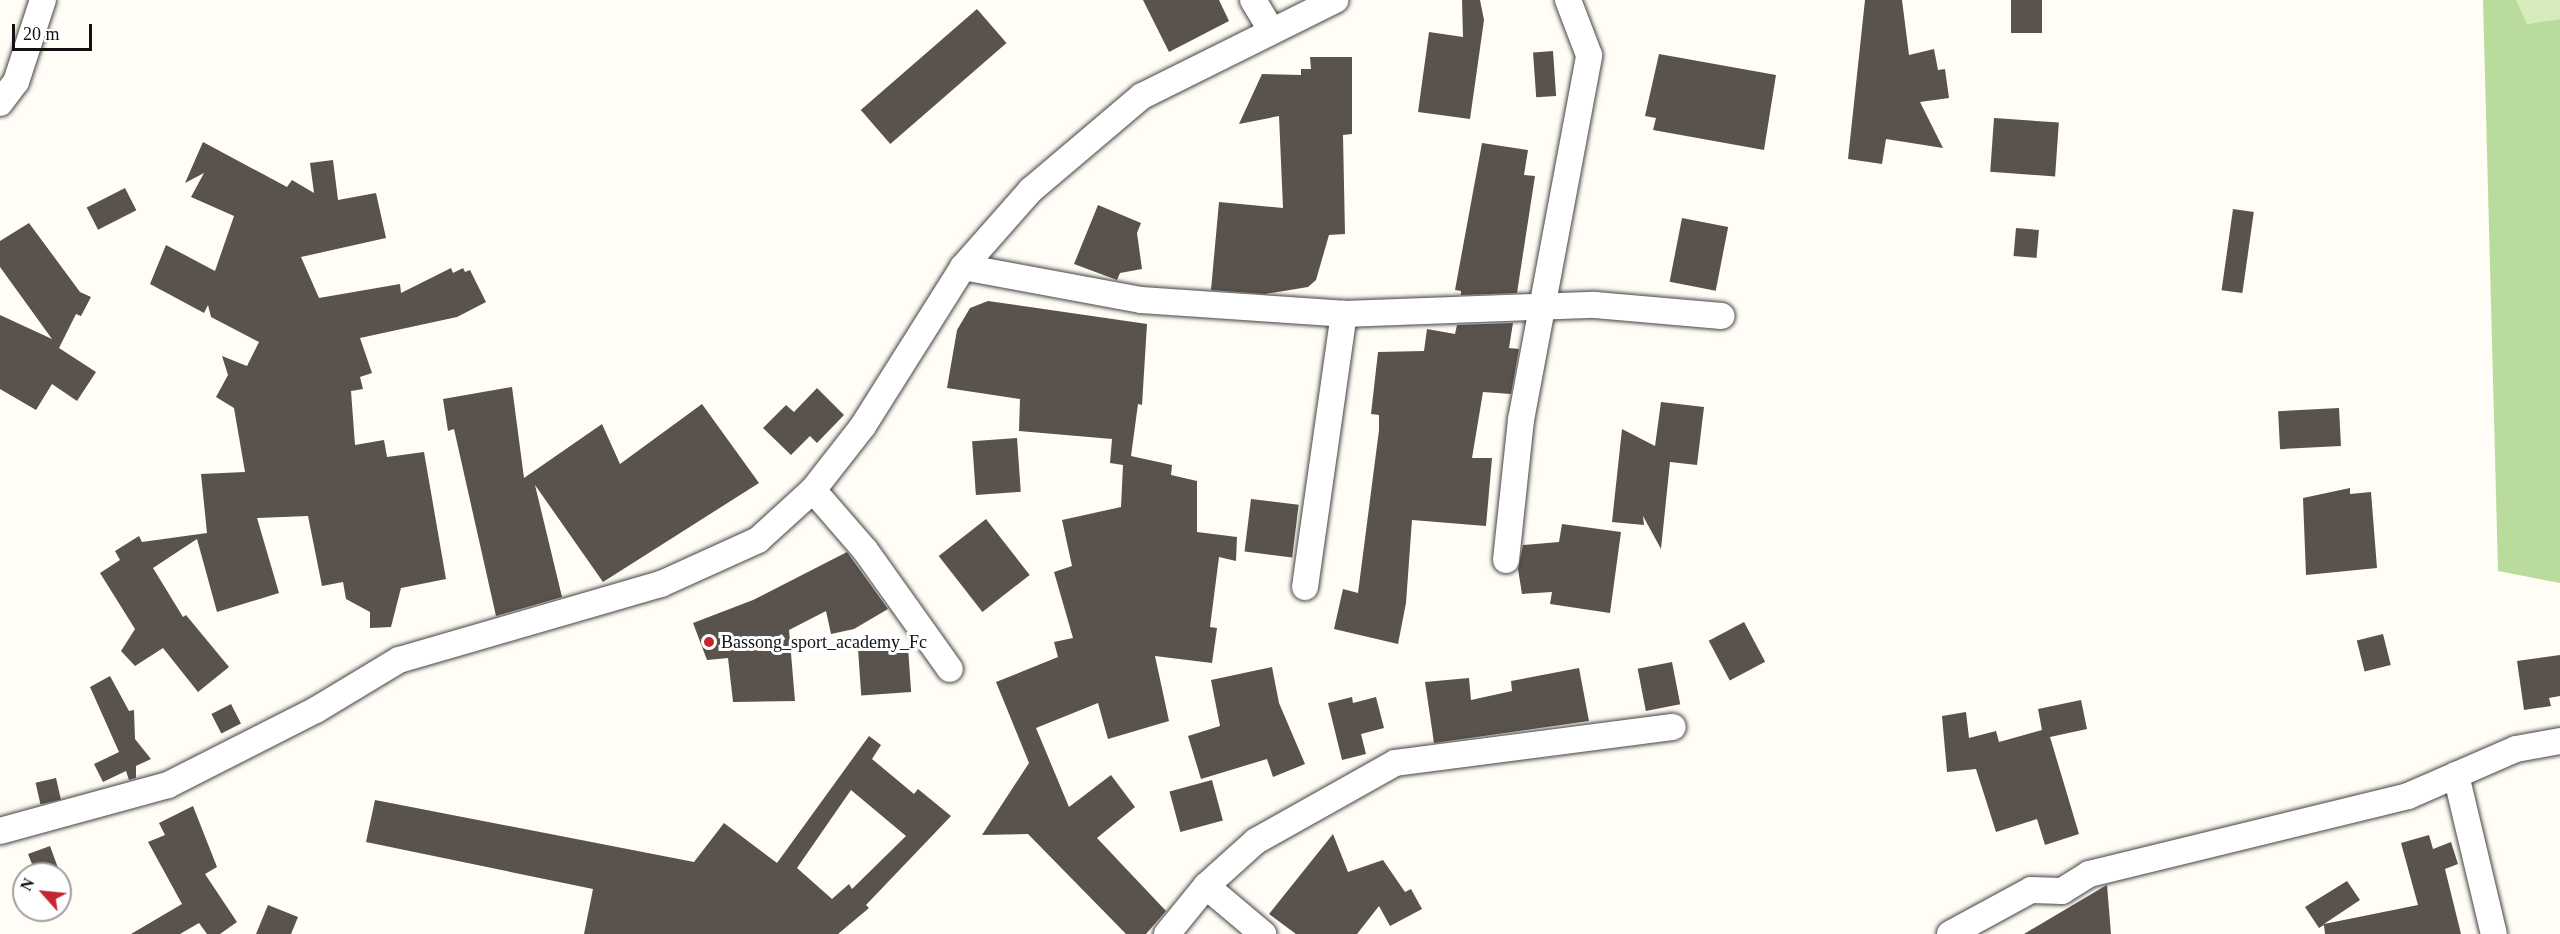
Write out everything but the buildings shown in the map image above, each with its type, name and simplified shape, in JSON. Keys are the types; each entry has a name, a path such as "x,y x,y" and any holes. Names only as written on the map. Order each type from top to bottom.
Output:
{"street":[{"path":"0,103 16,82 43,0"},
{"path":"1253,0 1271,30"},
{"path":"0,831 168,785 316,710 399,660 661,584 758,540 813,490 863,426 963,267 1031,190 1106,123 1142,96 1335,0"},
{"path":"1506,560 1521,420 1545,307 1589,55 1568,0"},
{"path":"963,267 1141,300 1344,314 1595,305 1722,316"},
{"path":"1305,587 1344,314"},
{"path":"813,490 865,550 950,669"},
{"path":"1167,934 1206,886 1256,841 1395,763 1673,727"},
{"path":"1950,934 2031,890 2062,891 2089,874 2408,796 2516,749 2560,741"},
{"path":"2456,775 2494,934"},
{"path":"1206,886 1263,934"}],"green space":[{"path":"2483,0 2516,0 2527,24 2560,19 2560,583 2498,571"},
{"path":"2513,0 2560,0 2560,19 2527,24"}],"place":[{"name":"Bassong_sport_academy_Fc","path":"709,642"}]}
